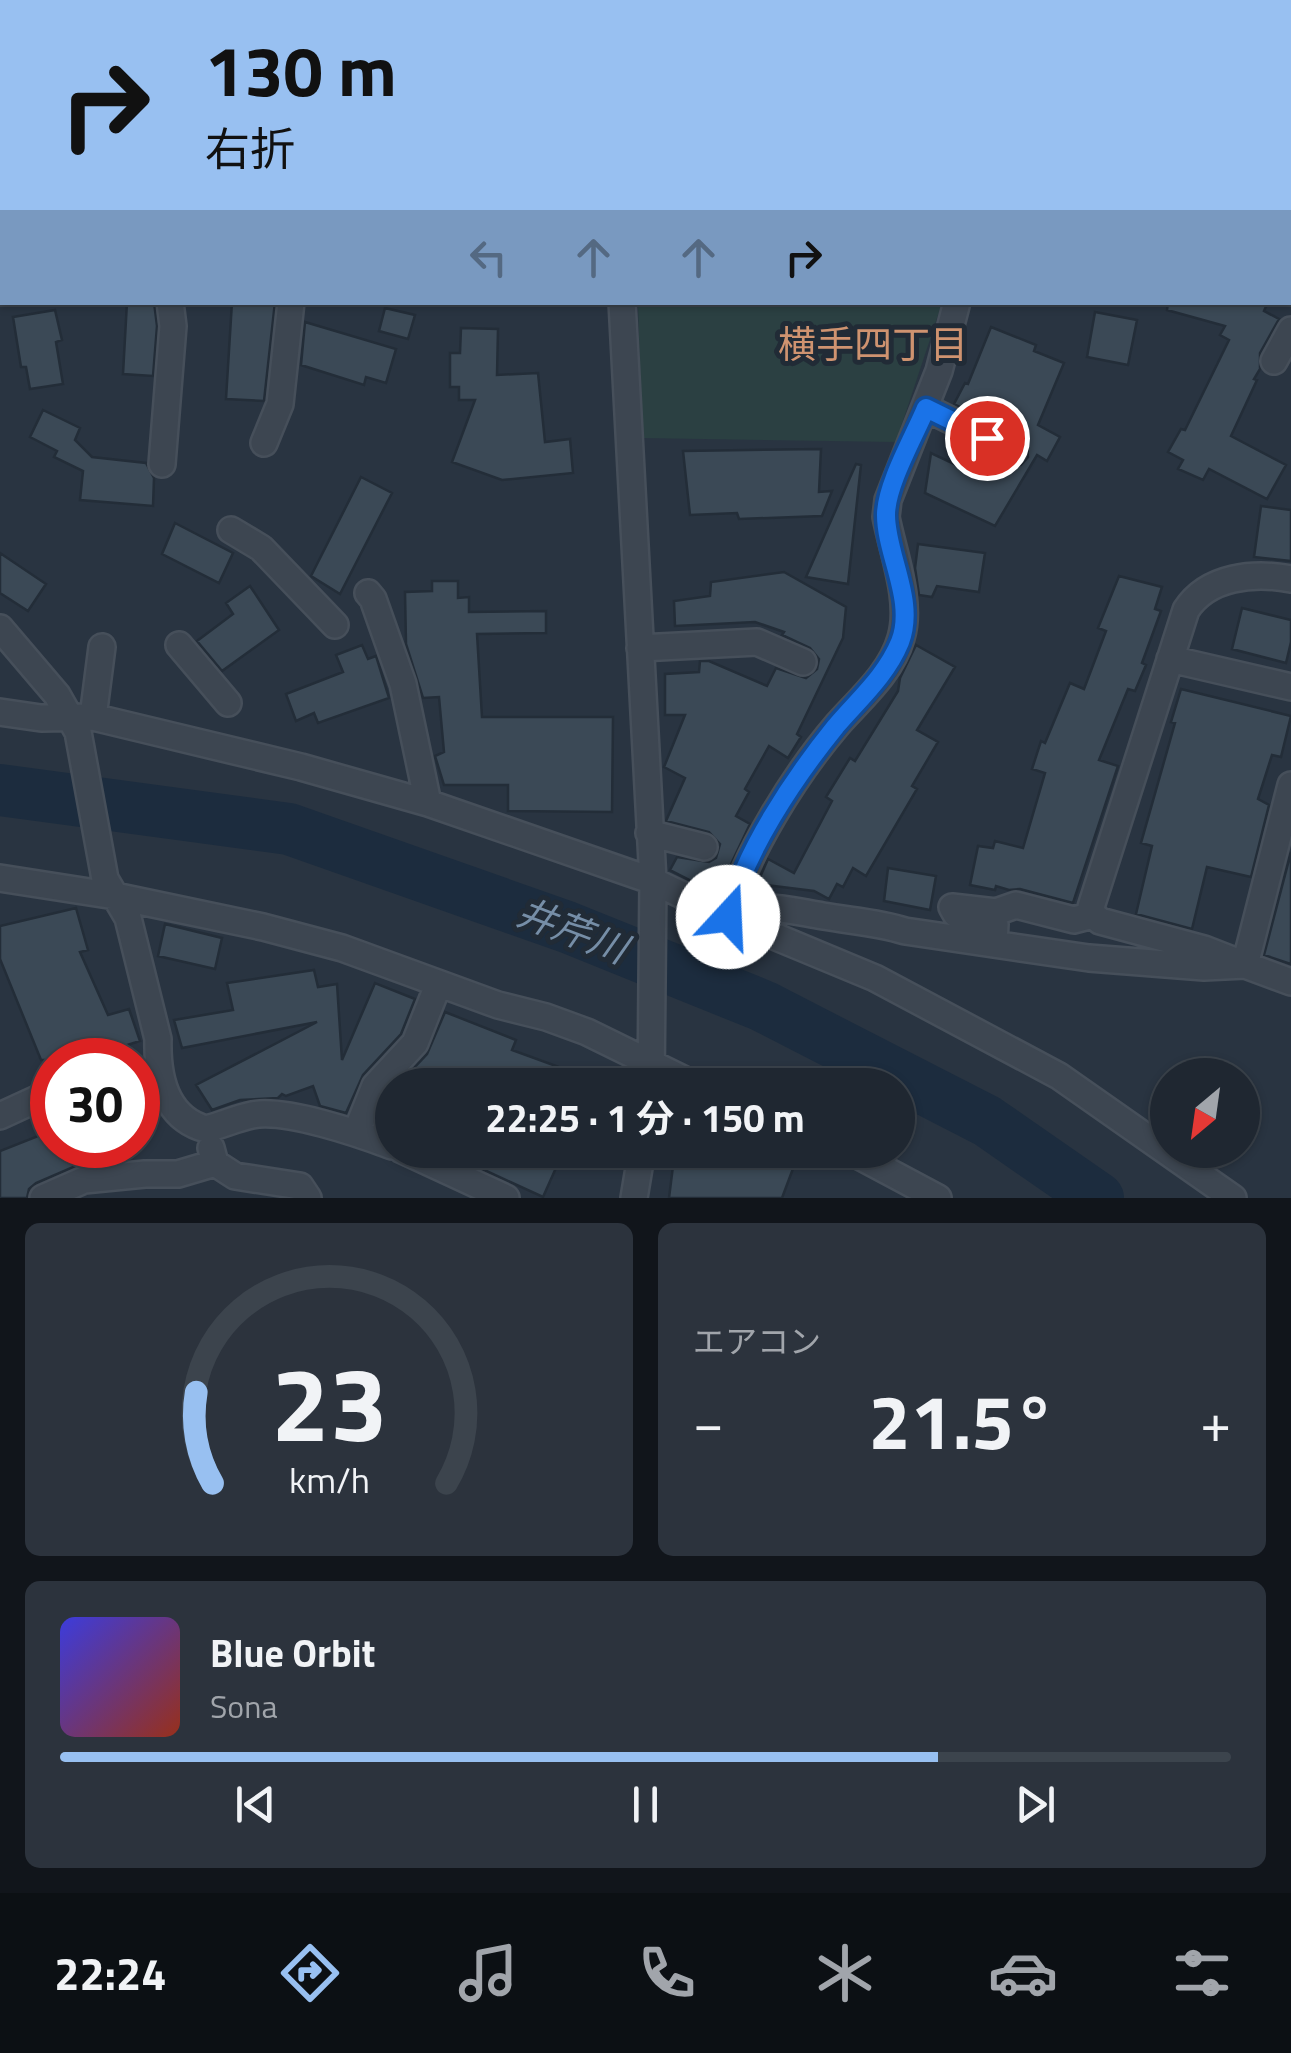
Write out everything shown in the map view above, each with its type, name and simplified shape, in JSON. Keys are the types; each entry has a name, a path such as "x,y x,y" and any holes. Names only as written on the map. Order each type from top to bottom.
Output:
{"street":[{"path":"162,464 170,305"},
{"path":"264,444 280,404 292,305"},
{"path":"0,878 110,888 326,944 498,1005 546,1016 587,1032 651,1068 650,833 622,305"},
{"path":"737,921 748,864 800,772 876,684 901,639 904,618 886,516 888,500 926,408 956,305"},
{"path":"1274,360 1291,330"},
{"path":"926,408 1013,451"},
{"path":"232,530 261,548 335,625"},
{"path":"1291,579 1251,577 1205,588 1186,610 1091,907 1100,921 1204,950 1291,982"},
{"path":"368,593 402,684 428,803"},
{"path":"0,628 80,722"},
{"path":"640,648 757,642 802,662"},
{"path":"179,645 228,703"},
{"path":"102,647 80,722 110,888 128,918 158,1038"},
{"path":"1170,659 1291,688"},
{"path":"0,712 196,740 428,803 737,921 875,978 1059,1076 1232,1198"},
{"path":"1245,965 1291,784"},
{"path":"650,833 704,847"},
{"path":"994,944 995,924 956,914 952,906 996,912 1016,904 1074,920 1093,915"},
{"path":"737,921 766,908 792,908 818,916 1090,958 1204,967 1245,965"},
{"path":"356,1133 375,1086 415,1043 438,985"},
{"path":"160,1088 182,1118 206,1129 255,1114 275,1114 375,1140"},
{"path":"0,1116 30,1102"},
{"path":"206,1129 226,1179"},
{"path":"441,1168 506,1198"},
{"path":"634,1198 639,1168"},
{"path":"882,1168 938,1198"},
{"path":"42,1198 84,1180 146,1174 300,1186 308,1198"}],"green space":[{"path":"638,305 941,305 896,442 642,438"}],"building":[{"path":"127,305 154,305 157,326 153,376 123,374"},
{"path":"232,305 275,305 264,401 226,399"},
{"path":"1168,305 1267,305 1264,311 1279,319 1260,353 1260,369 1254,379 1257,380 1231,436 1286,465 1267,499 1209,469 1203,480 1178,469 1183,460 1168,452 1181,429 1185,430 1229,340 1220,335 1225,326 1167,310"},
{"path":"385,308 415,315 408,339 379,331"},
{"path":"55,310 62,340 56,342 63,384 30,389 26,367 21,367 13,317"},
{"path":"1095,312 1137,320 1128,365 1087,357"},
{"path":"305,322 396,349 386,383 366,377 364,385 301,365"},
{"path":"991,327 1036,345 1034,351 1064,363 1038,425 1060,437 1047,461 1037,455 995,526 925,493 931,453 982,477 992,459 1013,467 1028,457 1027,443 1021,437 954,404 965,383 968,384"},
{"path":"461,328 498,329 497,375 538,373 545,442 570,439 573,473 502,480 452,462 475,400 459,400 459,387 450,387 450,353 460,353"},
{"path":"43,410 80,428 75,440 92,457 146,463 154,478 153,506 80,500 83,471 54,457 57,451 30,437"},
{"path":"821,449 819,492 832,491 822,516 739,519 737,513 690,515 683,451"},
{"path":"856,464 861,465 848,584 806,577"},
{"path":"361,477 392,493 340,594 311,576"},
{"path":"1261,506 1291,510 1291,561 1254,557"},
{"path":"175,523 233,553 219,583 162,554"},
{"path":"918,544 985,553 979,592 937,586 932,597 919,595 915,568"},
{"path":"0,553 46,584 28,611 0,593"},
{"path":"784,572 846,607 843,638 797,734 801,737 788,758 769,746 745,789 749,792 736,816 750,824 722,883 719,881 713,892 670,870 677,857 709,862 716,858 720,844 709,832 666,821 685,778 664,767 685,715 665,715 665,674 699,672 700,661 709,661 767,686 776,668 806,678 817,669 819,659 810,648 782,635 784,632 755,622 675,626 674,601 710,596 711,582"},
{"path":"1119,576 1162,587 1155,609 1161,611 1142,663 1146,665 1135,691 1128,689 1099,760 1118,766 1073,903 1020,889 970,885 978,846 993,848 995,841 1023,848 1045,773 1032,769 1041,741 1045,743 1070,683 1084,689 1106,631 1098,628"},
{"path":"432,581 458,581 458,598 469,597 469,612 546,611 546,633 477,634 482,717 613,717 612,812 508,811 508,785 444,785 435,756 444,752 439,697 423,698 406,644 405,592 432,591"},
{"path":"250,586 279,630 222,671 197,641 233,614 226,603"},
{"path":"1242,608 1291,620 1286,663 1232,649"},
{"path":"362,645 368,659 376,656 389,698 318,723 314,713 296,721 286,694 343,672 336,655"},
{"path":"916,645 955,667 917,730 938,742 912,786 917,789 866,876 853,868 843,887 837,884 829,899 814,891 757,884 768,859 794,873 832,801 826,797 850,758 855,761 898,691"},
{"path":"1181,689 1291,716 1281,757 1272,755 1258,799 1269,805 1251,877 1207,867 1192,929 1136,914 1152,846 1141,843"},
{"path":"1291,852 1291,964 1264,955"},
{"path":"888,868 936,876 930,910 884,901"},
{"path":"76,908 88,950 80,952 108,1015 129,1009 139,1038 32,1038 0,959 0,926"},
{"path":"165,924 222,938 215,969 158,956"},
{"path":"314,970 318,987 337,984 342,1060 375,983 415,999 401,1034 363,1075 346,1113 320,1106 313,1086 278,1098 240,1100 212,1110 196,1085 317,1022 182,1048 174,1020 233,1010 227,983"},
{"path":"445,1012 516,1040 512,1050 562,1068 414,1068 427,1054"},
{"path":"30,1139 30,1168 71,1168 36,1183 27,1198 0,1198 0,1151"},
{"path":"480,1168 556,1168 543,1197"},
{"path":"673,1168 793,1168 782,1198 669,1198"}],"waterway":[{"name":"井芹川","path":"0,790 289,829 567,927 763,1006 987,1121 1098,1198"}],"district":[{"name":"横手四丁目","path":"873,345"}],"route":[{"path":"728,917 748,864 800,772 876,684 901,639 901,591 886,516 888,500 926,408 987,438"}]}
